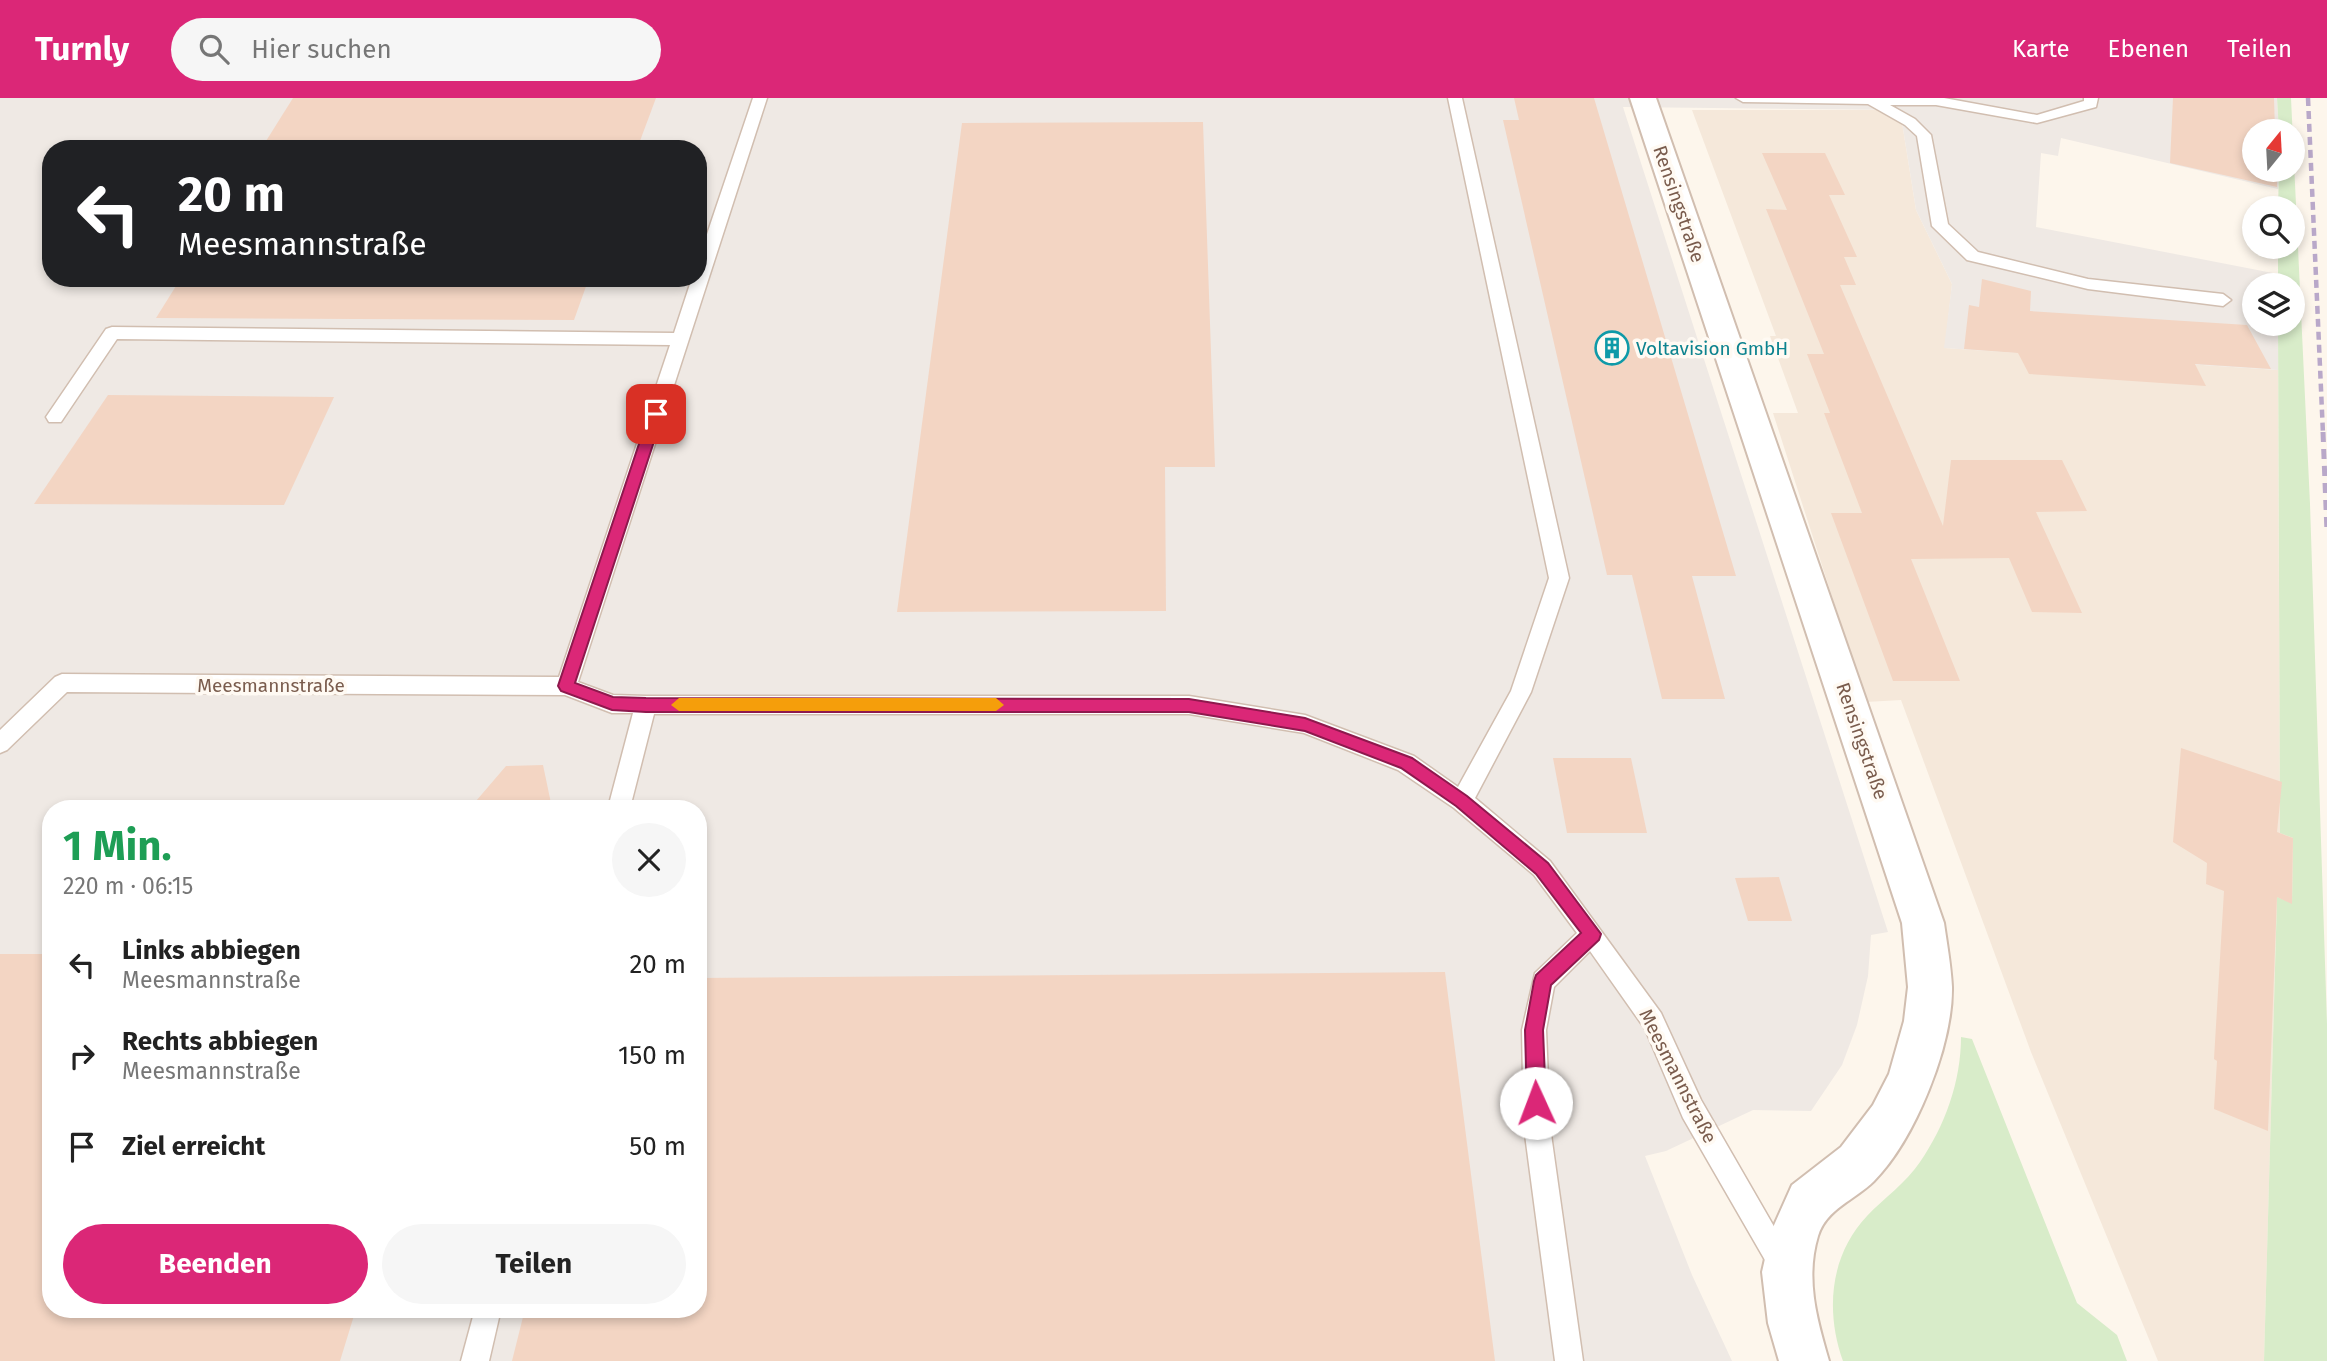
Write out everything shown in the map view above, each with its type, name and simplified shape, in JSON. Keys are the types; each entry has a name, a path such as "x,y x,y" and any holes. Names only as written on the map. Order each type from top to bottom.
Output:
{"street":[{"name":"Rensingstraße","path":"1643,98 1923,923 1929,963 1930,987 1926,1021 1910,1082 1889,1121 1858,1164 1808,1202 1795,1232 1786,1272 1793,1323 1804,1361"}],"lane":[{"path":"707,258 760,98"},
{"path":"1455,98 1559,578 1521,692 1462,801"},
{"path":"1743,98 1936,101 2037,119 2091,104 2091,98"},
{"path":"1871,100 1910,122 1924,135 1940,226 1973,256 2088,284 2223,300"},
{"path":"566,686 697,287"},
{"path":"55,417 113,333 680,339"},
{"name":"Meesmannstraße","path":"0,744 62,683 566,686 612,704 646,705 1189,705 1305,724 1406,763 1462,801 1542,868 1653,1021 1692,1109 1786,1272"},
{"path":"621,800 646,705"},
{"path":"1569,1361 1537,1127 1534,1030 1543,981 1592,934"},
{"path":"475,1361 486,1318"}],"shaded area":[{"path":"0,98 2277,98 2278,119 2242,119 2242,181 2061,138 2058,156 2041,153 2036,227 2273,273 2242,273 2242,336 2278,336 2278,370 1944,348 1952,284 1916,210 1900,110 1623,107 1888,932 1871,935 1868,976 1857,1025 1842,1065 1811,1111 1753,1110 1666,1151 1645,1156 1692,1275 1732,1361 0,1361"},
{"path":"1692,110 1900,110 1916,210 1952,284 1945,348 2278,370 2280,832 2293,838 2292,904 2277,898 2264,1361 2158,1361 2031,1052 1901,700 1866,702 1773,413 1798,413 1770,336 1776,336"},
{"path":"2248,182 2278,182 2278,189"}],"green space":[{"path":"2277,98 2291,98 2292,119 2278,119"},
{"path":"2279,182 2295,182 2296,196 2278,196"},
{"path":"2278,259 2299,259 2299,273 2278,273"},
{"path":"2278,336 2302,336 2327,1024 2327,1361 2264,1361 2277,897 2292,903 2293,838 2280,833"},
{"path":"1961,1037 1972,1039 2077,1303 2117,1335 2127,1361 1843,1361 1834,1323 1834,1284 1838,1266 1855,1231 1867,1216 1902,1184 1929,1148 1944,1118 1955,1086"}],"building":[{"path":"293,98 656,98 640,140 267,140"},
{"name":"Voltavision GmbH","path":"1514,98 1594,98 1736,576 1692,576 1725,699 1662,699 1632,575 1607,575 1503,120 1519,120"},
{"path":"2173,98 2274,98 2275,119 2242,119 2242,179 2170,163"},
{"path":"1203,122 1215,467 1165,467 1166,611 897,612 962,123"},
{"path":"1762,153 1825,153 1845,195 1829,195 1857,257 1844,257 1856,285 1840,285 1943,526 1951,460 2062,460 2087,511 2036,512 2082,613 2032,612 2009,558 1911,559 1960,681 1893,681 1831,513 1862,513 1824,413 1830,413 1807,354 1824,354 1766,209 1787,210"},
{"path":"2255,182 2277,182 2277,187"},
{"path":"1982,279 2031,291 2030,311 2242,325 2242,336 2253,336 2271,369 2195,364 2206,386 2029,374 2018,353 1964,349 1969,305 1979,307"},
{"path":"175,287 586,287 574,320 156,318"},
{"path":"108,395 334,397 284,505 34,504"},
{"path":"2181,748 2282,782 2277,832 2293,838 2292,904 2277,897 2268,1131 2214,1109 2217,1061 2214,1059 2224,891 2206,884 2207,863 2173,842"},
{"path":"1553,758 1631,758 1647,833 1567,833"},
{"path":"543,765 550,800 477,800 506,766"},
{"path":"1779,877 1792,921 1748,921 1735,878"},
{"path":"0,954 42,954 42,1318 353,1318 340,1361 0,1361"},
{"path":"1445,972 1495,1361 512,1361 523,1318 707,1318 707,978"}],"railway":[{"path":"2308,98 2323,434"},
{"path":"2323,432 2327,532"}],"slow traffic":[{"path":"679,705 996,705"}],"place":[{"name":"Voltavision GmbH","path":"1612,348"}],"route":[{"path":"656,414 566,686 612,704 1189,705 1305,724 1406,763 1462,801 1542,868 1592,934 1543,981 1534,1030 1536,1103"}]}
